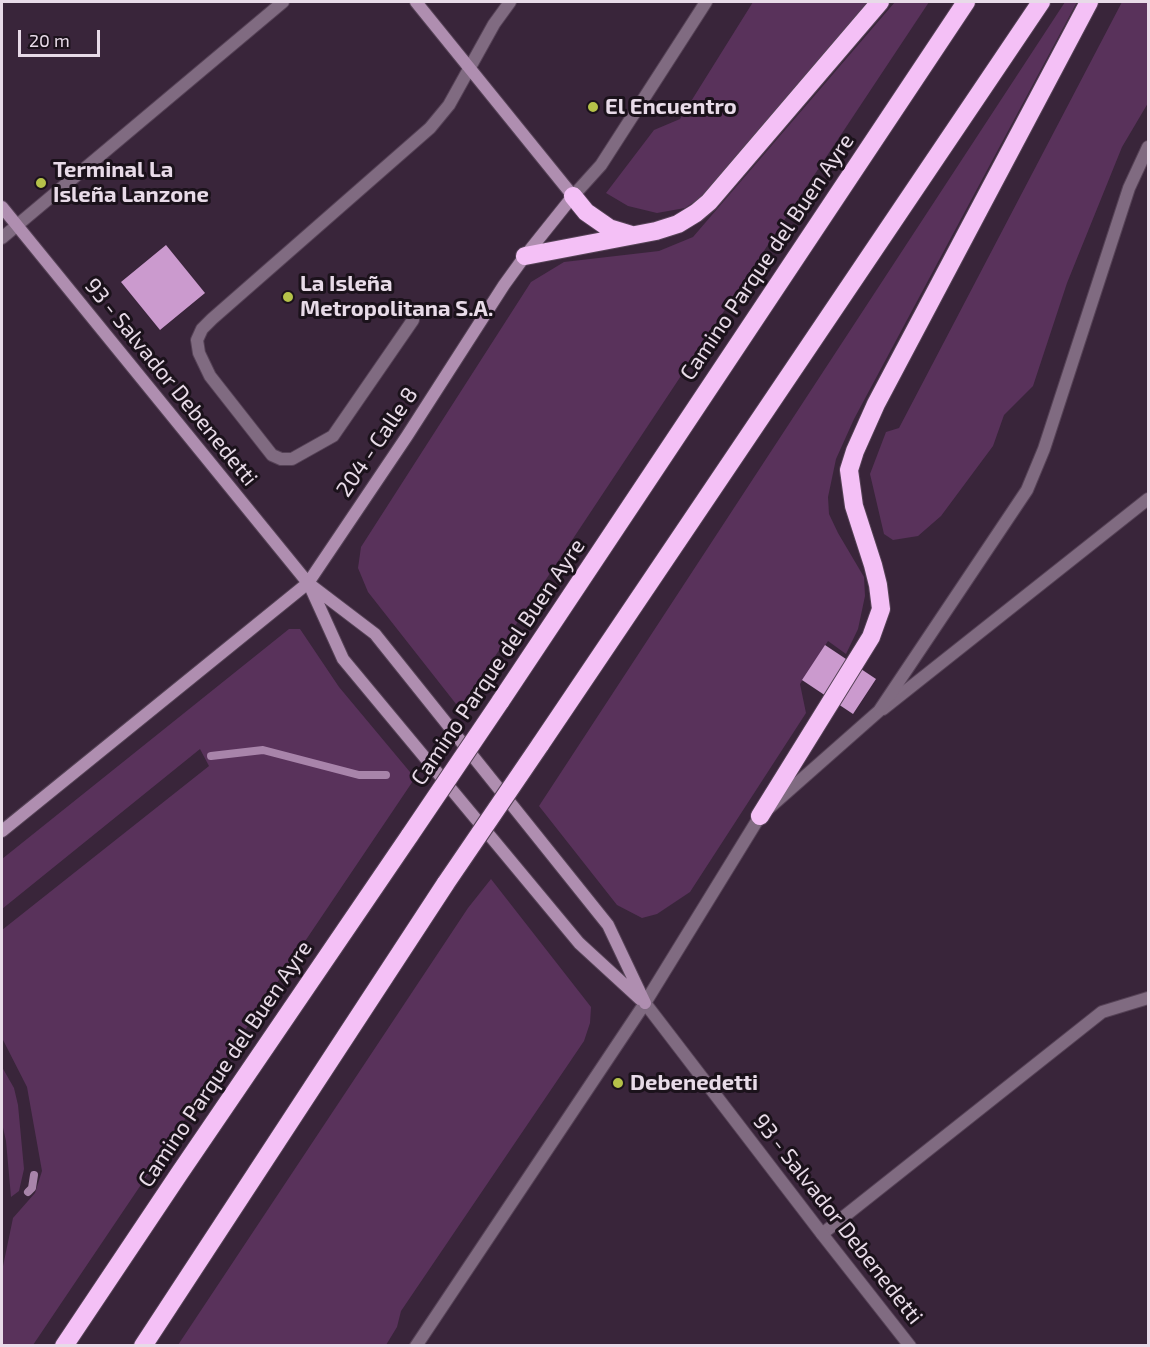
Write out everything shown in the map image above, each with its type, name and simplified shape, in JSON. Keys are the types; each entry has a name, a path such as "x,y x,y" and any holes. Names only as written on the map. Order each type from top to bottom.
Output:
{"highway":[{"path":"525,256 656,231 678,224 696,213 709,202 880,2"},
{"name":"Camino Parque del Buen Ayre","path":"64,1346 178,1174 501,702 966,2"},
{"path":"144,1346 446,883 1041,2"},
{"path":"760,816 872,637 881,609 873,565 854,506 849,470 855,451 876,404 1089,2"},
{"path":"573,196 586,212 609,228 633,235"}],"street":[{"path":"2,238 283,2"},
{"path":"416,2 471,67 573,196"},
{"path":"413,320 333,436 292,459 281,459 272,455 210,376 199,353 197,340 202,329 212,319 430,128 449,105 494,24 510,2"},
{"name":"204 - Calle 8","path":"2,831 308,583 525,256 601,165 706,2"},
{"path":"879,711 1027,490 1036,472 1129,188 1149,147"},
{"name":"93 - Salvador Debenedetti","path":"2,207 308,583 375,634 608,925 645,1003"},
{"path":"416,1346 645,1003 760,816 879,711 1149,499"},
{"name":"93 - Salvador Debenedetti","path":"308,583 343,659 579,943 645,1003 910,1346"},
{"path":"822,1234 1102,1012 1149,998"}],"shaded area":[{"path":"753,2 869,2 704,195 685,208 657,213 628,206 606,193 654,130 680,119"},
{"path":"895,2 929,2 460,709 368,592 358,568 361,547 531,282 564,262 659,251 693,237"},
{"path":"1065,2 1077,2 854,419 836,459 828,497 829,514 864,577 865,596 858,629 846,654 828,641 800,684 806,713 690,892 657,914 642,918 617,905 539,806"},
{"path":"1122,2 1148,2 1148,103 1122,147 1067,283 1033,386 1004,415 993,446 941,516 918,536 893,540 884,534 870,474 886,432 899,428"},
{"path":"289,629 300,629 339,687 415,778 33,1345 2,1345 2,1271 13,1218 35,1193 42,1171 27,1087 2,1038 2,930 209,766 200,749 2,909 2,859"},
{"path":"491,879 591,1007 590,1023 584,1041 401,1311 397,1327 386,1345 178,1345 468,908"},
{"path":"2,1067 14,1088 18,1105 24,1169 19,1191 11,1197 2,1123"}],"building":[{"path":"166,245 205,293 160,330 121,282"},
{"path":"825,645 876,679 853,714 802,680"}],"waterway":[{"path":"211,756 263,750 359,775 386,775"},
{"path":"28,1192 32,1188 34,1175"}],"place":[{"name":"El Encuentro","path":"593,107"},
{"name":"Terminal La Isleña Lanzone","path":"41,183"},
{"name":"La Isleña Metropolitana S.A.","path":"288,297"},
{"name":"Debenedetti","path":"618,1083"}]}
